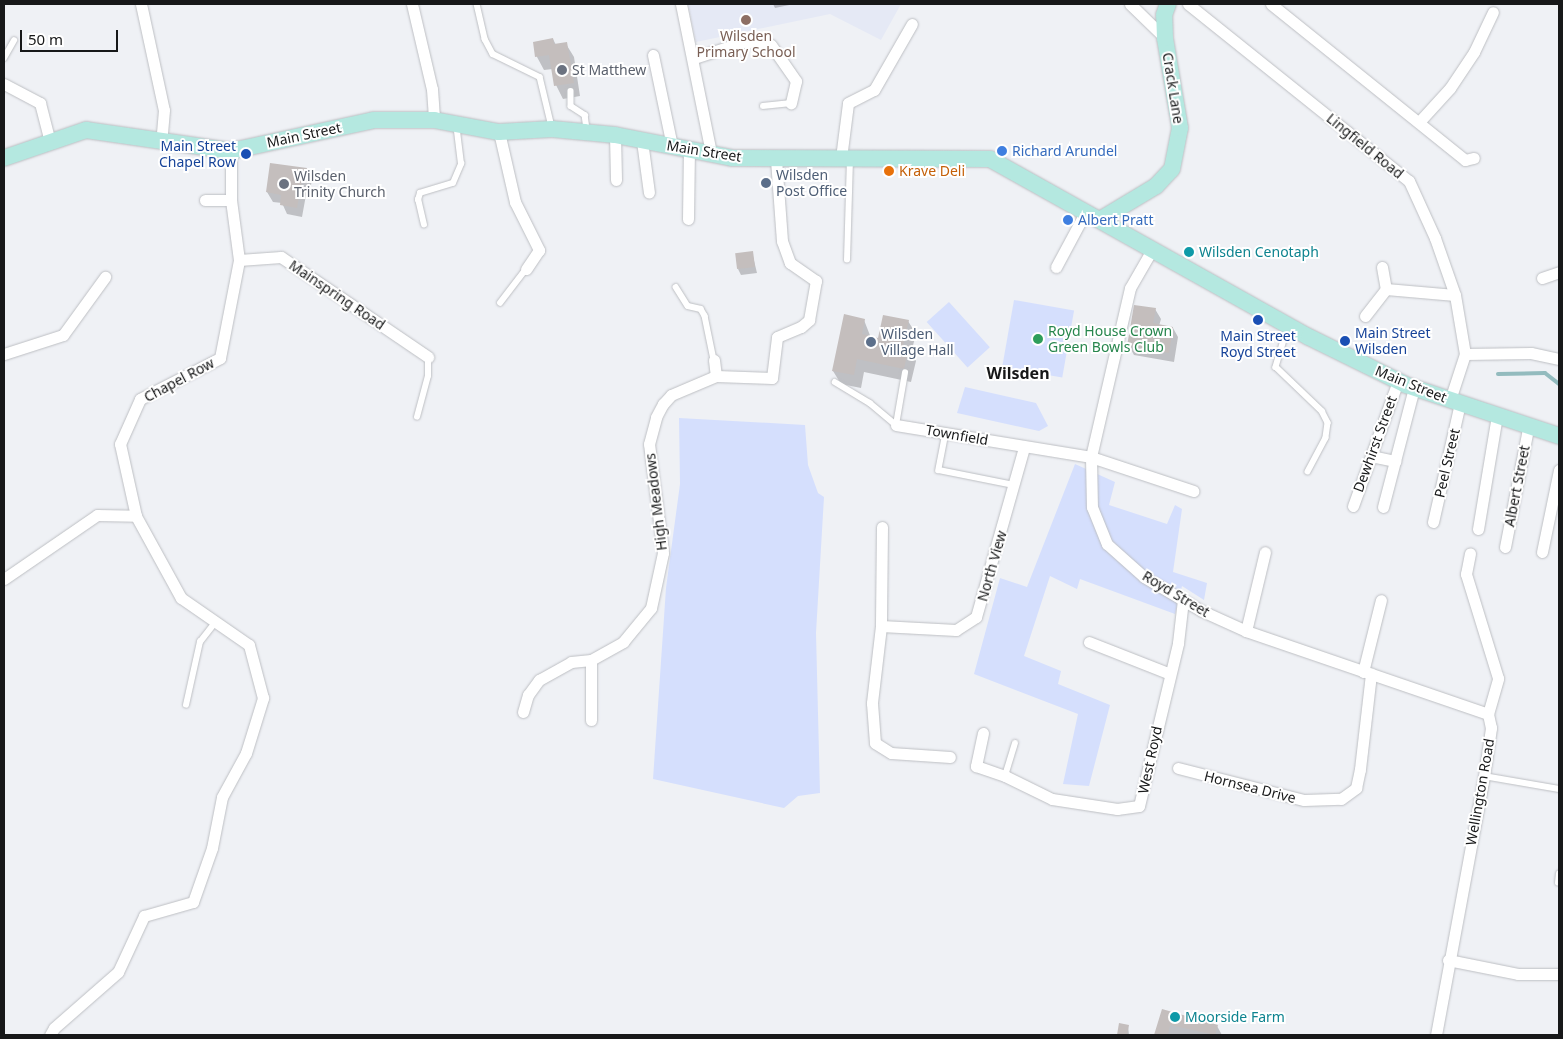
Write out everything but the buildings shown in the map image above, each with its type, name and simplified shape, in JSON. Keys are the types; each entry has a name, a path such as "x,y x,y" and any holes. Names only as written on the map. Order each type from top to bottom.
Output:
{"street":[{"path":"141,4 164,110 161,143"},
{"path":"412,4 432,89 434,120"},
{"path":"681,4 694,58 711,153"},
{"name":"Crack Lane","path":"1130,4 1165,38"},
{"name":"Crack Lane","path":"1101,220 1156,186 1172,169 1180,128 1165,38 1164,15 1168,4"},
{"name":"Lingfield Road","path":"1188,4 1409,182 1435,238 1455,295 1465,354 1455,402"},
{"path":"1271,4 1465,160 1474,158"},
{"path":"1419,122 1450,88 1474,52 1493,12"},
{"path":"846,158 848,103 874,90 912,24"},
{"path":"694,58 746,41 771,45 796,81 791,103"},
{"path":"653,56 672,146"},
{"path":"4,84 40,103 50,142"},
{"name":"Main Street","path":"4,158 86,130 161,143 231,150 374,120 434,120 456,126 499,132 552,129 587,132 689,148 732,158 990,158 1289,325 1398,381 1455,402 1529,424 1559,436"},
{"path":"499,132 515,202 539,250 526,269"},
{"path":"615,135 616,180"},
{"path":"642,142 649,194"},
{"path":"688,219 689,148"},
{"name":"Chapel Row","path":"136,516 120,444 140,399 220,358 239,260 231,200 231,150"},
{"path":"714,360 716,376 772,378 777,337 801,327 809,320 816,281 790,263 782,241 776,159"},
{"path":"205,200 231,200"},
{"path":"1056,267 1086,212"},
{"name":"Royd Street","path":"1152,248 1130,288 1091,458 1092,508 1107,544 1144,577 1182,600 1246,631 1488,714"},
{"name":"Mainspring Road","path":"239,260 281,257 428,357"},
{"path":"1365,316 1386,289 1382,267"},
{"path":"1542,278 1559,272"},
{"path":"4,354 62,335 105,277"},
{"path":"1386,289 1455,295"},
{"path":"1465,354 1531,353 1559,360"},
{"name":"High Meadows","path":"523,712 528,695 539,680 571,662 591,660 623,642 635,631 651,608 659,579 663,553 649,444 656,417 671,395 716,376"},
{"name":"Dewhirst Street","path":"1353,506 1398,381"},
{"path":"1383,507 1414,388"},
{"name":"Peel Street","path":"1433,522 1455,402"},
{"path":"1478,529 1497,415"},
{"name":"Albert Street","path":"1505,547 1529,424"},
{"name":"Townfield","path":"896,425 1091,458 1193,491"},
{"name":"North View","path":"881,626 956,630 976,617 1024,447"},
{"path":"1371,456 1395,461"},
{"path":"1542,552 1559,470"},
{"path":"4,579 97,516 136,516 181,598 249,645 263,698 246,752 222,797 212,848 194,902 144,916 118,972 54,1028 50,1035"},
{"path":"882,527 881,626 872,704 875,742 891,753 950,757"},
{"path":"1246,631 1265,552"},
{"name":"Wellington Road","path":"1436,1035 1448,960 1484,776 1491,728 1488,714 1498,678 1466,574 1470,553"},
{"name":"West Royd","path":"983,733 976,766 1005,776 1052,799 1117,809 1139,806 1168,673 1178,643 1182,600"},
{"name":"Hornsea Drive","path":"1178,768 1304,800 1341,799 1356,788 1360,769 1367,673 1381,600"},
{"path":"1089,642 1168,673"},
{"path":"591,660 591,720"},
{"path":"1448,960 1518,974 1559,974"}],"lane":[{"path":"477,4 485,39 493,54 540,78 552,129"},
{"path":"4,58 14,40"},
{"path":"570,91 571,106 585,115 587,132"},
{"path":"763,106 791,103"},
{"path":"424,224 418,200 420,193 453,182 461,164 456,126"},
{"path":"846,158 847,260"},
{"path":"500,303 526,269"},
{"path":"676,287 688,306 701,309 714,360"},
{"path":"1289,325 1276,367 1322,411 1328,423 1326,438 1308,472"},
{"path":"417,417 428,376 428,357"},
{"path":"896,425 905,373"},
{"path":"835,382 870,403 896,425"},
{"path":"946,433 939,470 1014,485"},
{"path":"186,705 200,642 215,623"},
{"path":"1005,776 1015,743"},
{"path":"1484,776 1559,789"},
{"path":"1558,883 1559,874"}],"shaded area":[{"name":"Wilsden Primary School","path":"688,4 901,4 881,40 830,14 696,42"},
{"name":"Royd House Crown Green Bowls Club","path":"1014,300 1074,311 1062,378 1002,367"},
{"path":"949,302 990,347 968,367 927,322"},
{"path":"965,387 1036,403 1048,426 1039,431 957,413"},
{"path":"679,418 805,425 808,465 818,493 824,497 816,633 820,793 798,796 784,808 653,779 666,588 680,484"},
{"path":"1075,464 1115,482 1109,505 1167,524 1175,505 1182,509 1173,572 1207,583 1204,600 1182,586 1175,614 1080,579 1077,589 1050,576 1024,656 1061,671 1058,684 1110,705 1089,786 1063,784 1078,714 974,674 1000,578 1027,587"}],"waterway":[{"path":"1498,374 1545,373 1559,384"}],"place":[{"name":"Wilsden Primary School","path":"746,20"},
{"name":"St Matthew","path":"562,70"},
{"name":"Richard Arundel","path":"1002,151"},
{"name":"Main Street Chapel Row","path":"246,154"},
{"name":"Krave Deli","path":"889,171"},
{"name":"Wilsden Post Office","path":"766,183"},
{"name":"Wilsden Trinity Church","path":"284,184"},
{"name":"Albert Pratt","path":"1068,220"},
{"name":"Wilsden Cenotaph","path":"1189,252"},
{"name":"Main Street Royd Street","path":"1258,320"},
{"name":"Royd House Crown Green Bowls Club","path":"1038,339"},
{"name":"Main Street Wilsden","path":"1345,341"},
{"name":"Wilsden Village Hall","path":"871,342"},
{"name":"Moorside Farm","path":"1175,1017"}],"district":[{"name":"Wilsden","path":"1018,373"}]}
